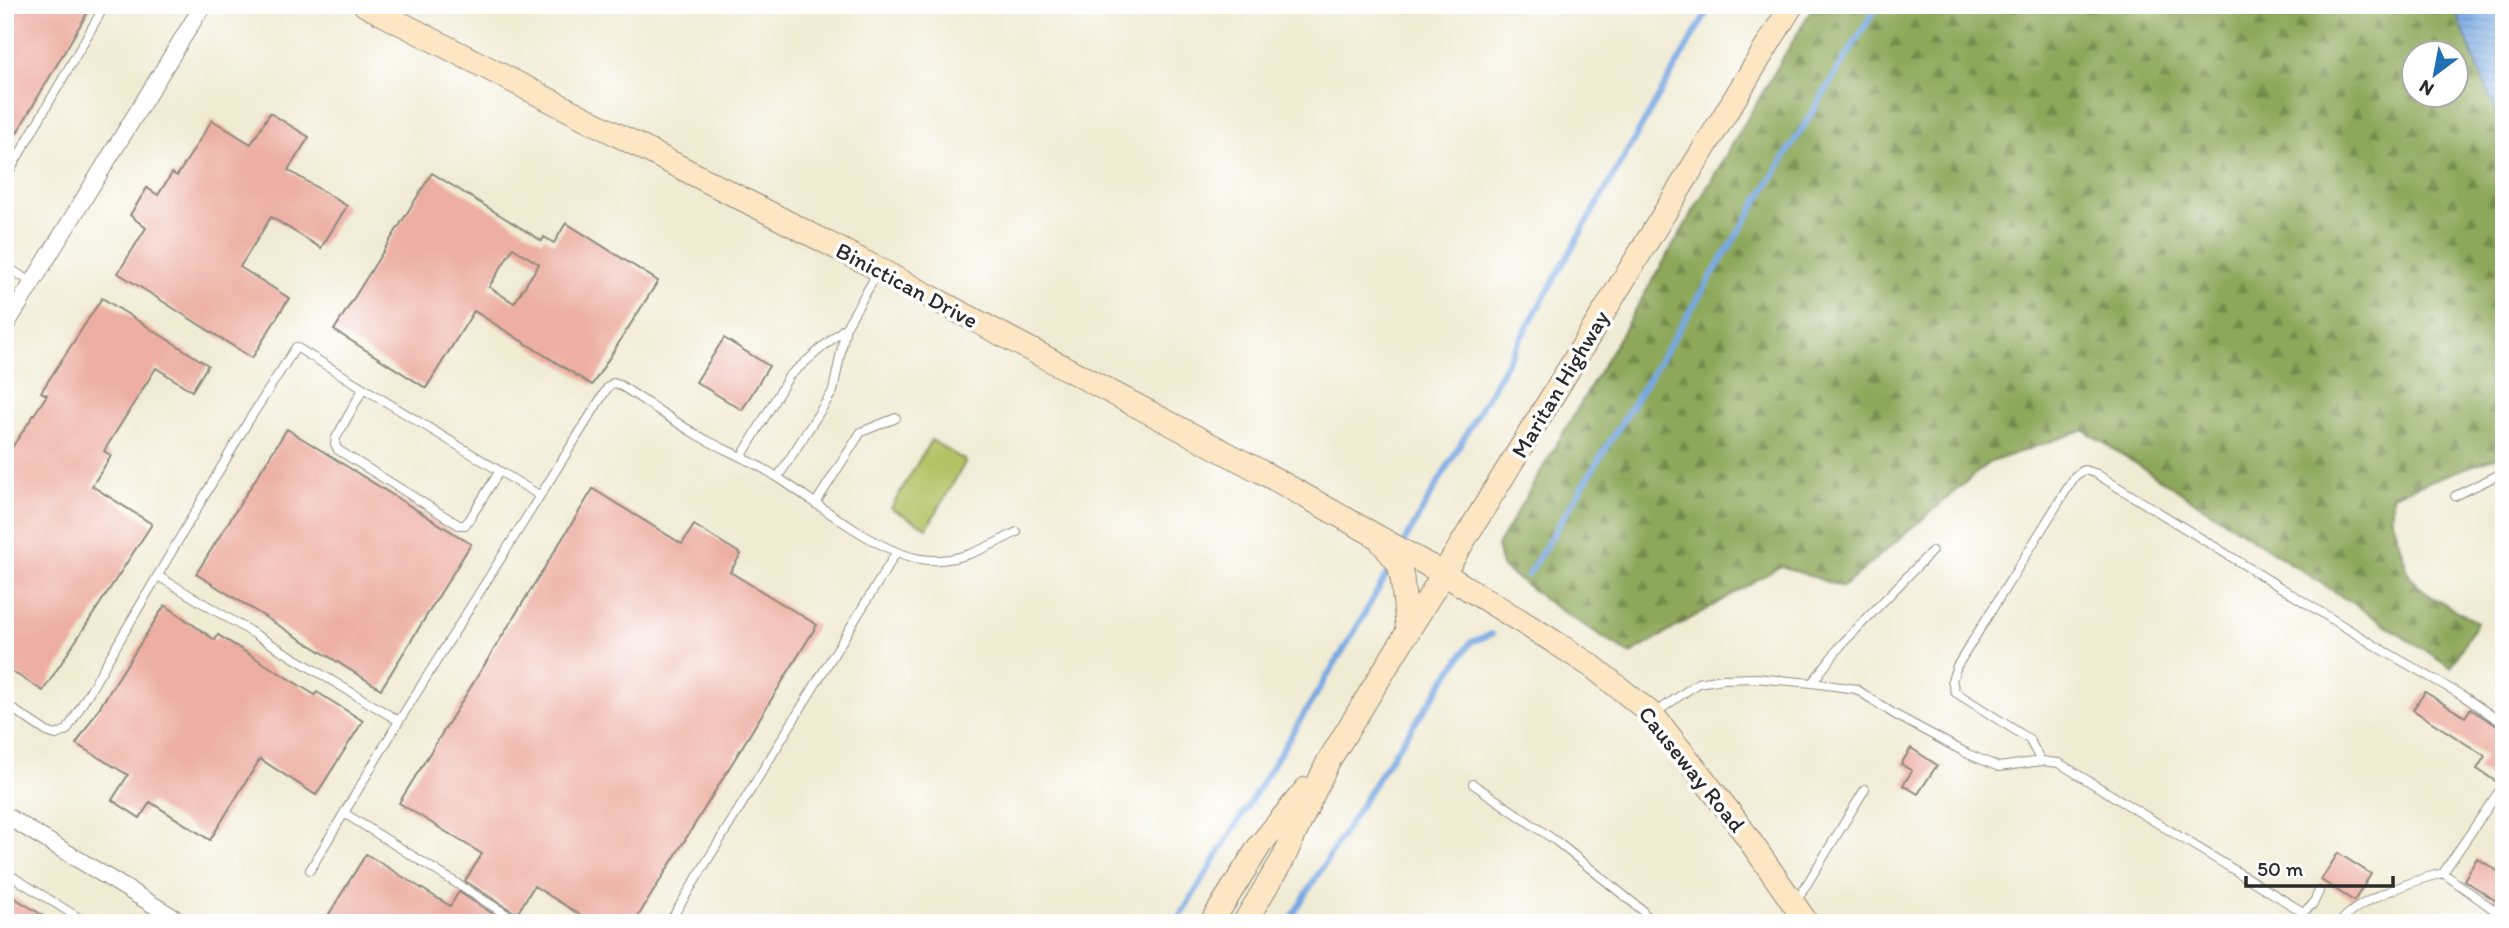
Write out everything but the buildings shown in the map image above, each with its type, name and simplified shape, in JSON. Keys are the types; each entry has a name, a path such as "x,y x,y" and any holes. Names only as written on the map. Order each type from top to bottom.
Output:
{"street":[{"path":"5,327 203,5"},
{"name":"Binictican Drive","path":"365,5 880,270 1262,472 1444,574"},
{"name":"Maritan Highway","path":"1244,923 1283,859 1328,762 1792,5"},
{"path":"1376,535 1399,564 1408,633"},
{"name":"Causeway Road","path":"1444,574 1594,667 1653,715 1734,818 1801,914"},
{"name":"Maritan Highway","path":"1211,923 1260,845 1328,762"},
{"path":"5,815 183,923"}],"lane":[{"path":"5,179 105,5"},
{"path":"5,266 33,283"},
{"path":"742,456 789,376 846,327 880,270"},
{"path":"778,477 833,391 846,327"},
{"path":"5,704 47,732 56,735 66,730 249,420 296,347 539,495"},
{"path":"310,870 539,495 613,383 699,436 778,477 815,504 897,553 923,560 959,558 985,549 1017,531"},
{"path":"363,389 336,438 338,450 459,525 465,525 470,520 499,472"},
{"path":"815,504 861,432 896,418"},
{"path":"2041,761 2029,739 1955,692 1952,680 1957,666 2075,476 2084,470 2095,473 2374,645 2463,696 2504,724"},
{"path":"2455,496 2504,472"},
{"path":"1812,682 1841,645 1931,551"},
{"path":"669,923 897,553"},
{"path":"158,576 399,721"},
{"path":"1653,715 1698,683 1723,679 1812,682 1856,689 1931,734 1999,767 2041,761 2059,762 2303,912 2313,904 2319,891"},
{"path":"1473,784 1556,841 1642,910 1651,923"},
{"path":"2340,923 2344,916 2374,898 2419,879 2443,873 2504,784"},
{"path":"1801,914 1865,789"},
{"path":"344,813 520,923"},
{"path":"5,872 87,923"},
{"path":"2443,873 2504,917"}],"green space":[{"path":"1814,5 2453,5 2466,38 2400,38 2400,108 2470,108 2470,47 2504,132 2504,454 2392,495 2392,520 2410,578 2431,597 2477,622 2451,667 2084,430 1988,463 1843,587 1781,566 1630,654 1552,605 1502,567 1497,546"},
{"path":"931,440 966,461 927,528 891,508"}],"water":[{"path":"2453,5 2504,5 2504,132 2470,47 2470,38 2466,38"}],"waterway":[{"path":"1402,546 1711,5"},
{"path":"1528,575 1878,5"},
{"path":"1176,923 1353,634 1392,565"},
{"path":"1288,923 1382,771 1471,642 1492,634"}]}
